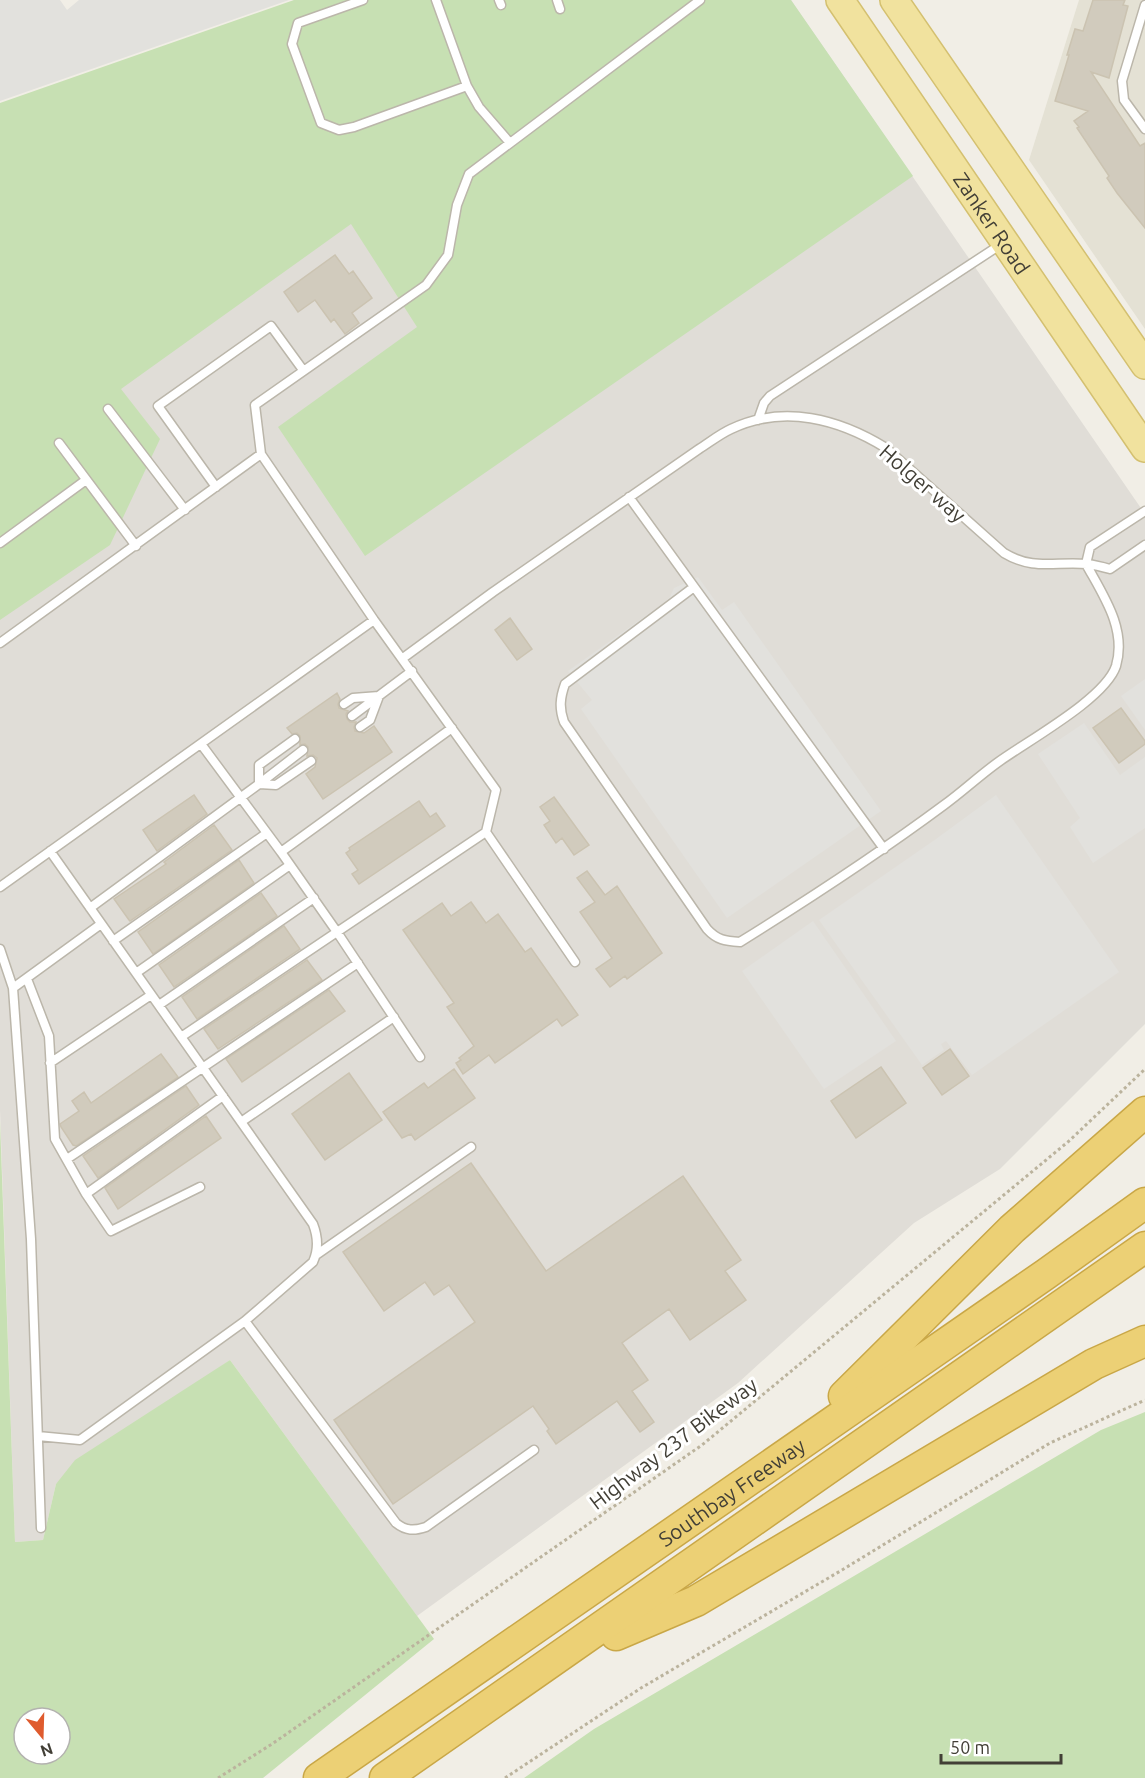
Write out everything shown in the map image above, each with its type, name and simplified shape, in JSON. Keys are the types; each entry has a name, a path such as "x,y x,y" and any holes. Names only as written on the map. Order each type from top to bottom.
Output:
{"highway":[{"path":"788,1452 1012,1229 1145,1112"},
{"name":"Southbay Freeway","path":"319,1778 1145,1203"},
{"path":"385,1778 1145,1247"},
{"path":"412,1778 1145,1262"},
{"path":"616,1635 696,1601 1094,1364 1145,1341"}],"main road":[{"name":"Zanker Road","path":"840,0 1145,448"},
{"name":"Zanker Road","path":"894,0 1145,364"}],"lane":[{"path":"363,0 298,23 292,44 321,123 339,130 354,127 467,86"},
{"path":"436,0 467,86 479,107 510,143"},
{"path":"181,1037 486,832 496,790 374,620 261,454 255,405 426,285 448,255 457,205 470,174 700,0"},
{"path":"1145,5 1122,81 1124,99 1145,129"},
{"path":"758,420 764,403 770,396 1006,241"},
{"path":"216,487 158,406 271,326 303,370"},
{"path":"108,409 185,510"},
{"name":"Holger way","path":"403,658 629,497 730,430 758,420 796,416 820,419 865,435 886,448 1010,557 1030,564 1086,564"},
{"path":"59,444 136,546"},
{"path":"0,643 261,454"},
{"path":"0,543 86,480"},
{"path":"629,497 884,849"},
{"path":"694,587 565,684 561,694 560,710 564,722 707,929 716,938 740,942 884,849 1101,688 1115,668 1118,654 1118,628 1086,564 1090,547 1145,511"},
{"path":"1086,564 1110,569 1145,545"},
{"path":"0,888 374,620"},
{"path":"352,716 412,672"},
{"path":"344,704 353,698 379,696"},
{"path":"360,727 370,720 379,696"},
{"path":"281,852 452,728"},
{"path":"259,784 259,765 295,739"},
{"path":"201,744 314,898 420,1057"},
{"path":"90,908 303,750"},
{"path":"259,784 276,785 311,761"},
{"path":"486,832 575,962"},
{"path":"113,941 267,833"},
{"path":"38,1436 80,1440 244,1322 308,1269 316,1255 318,1240 313,1224 50,851"},
{"path":"136,973 290,865"},
{"path":"159,1005 314,898"},
{"path":"13,988 101,924"},
{"path":"0,949 13,988 31,1239 41,1528"},
{"path":"67,1159 358,963"},
{"path":"27,979 49,1036 55,1139 86,1194 111,1231 200,1187"},
{"path":"50,1063 151,995"},
{"path":"241,1122 394,1017"},
{"path":"86,1194 223,1096"},
{"path":"316,1255 471,1148"},
{"path":"244,1322 402,1528 410,1530 426,1527 534,1450"}],"path":[{"name":"Highway 237 Bikeway","path":"218,1778 272,1744 702,1445 1069,1141 1145,1069"},
{"path":"505,1778 641,1688 842,1570 1050,1443 1145,1400"}],"shaded area":[{"path":"0,0 60,0 67,10 79,0 289,0 0,101"},
{"path":"294,0 791,0 1145,514 1145,1024 1000,1169 914,1223 738,1383 417,1616 230,1360 56,1484 43,1540 15,1542 0,1110 0,475"},
{"path":"1079,0 1145,0 1145,329 1029,160"},
{"path":"698,577 722,610 734,602 881,811 727,918 581,709 592,700 568,671 662,604 670,597 674,588"},
{"path":"1145,679 1145,730 1121,696"},
{"path":"1084,723 1120,775 1145,757 1145,828 1093,863 1070,827 1080,818 1038,754"},
{"path":"996,795 1119,972 972,1075 946,1041 941,1044 944,1050 922,1065 819,920"},
{"path":"813,921 896,1041 824,1089 742,971"}],"green space":[{"path":"294,0 791,0 913,176 365,556 278,427 417,327 351,224 121,389 160,439 110,545 0,620 0,103"},
{"path":"0,1121 15,1542 43,1540 56,1484 75,1460 230,1360 434,1639 263,1778 0,1778"},
{"path":"1145,1412 1145,1778 524,1778 594,1729 1101,1430"}],"building":[{"path":"1093,0 1125,0 1123,5 1128,6 1109,78 1091,72 1140,146 1145,143 1145,228 1117,193 1107,178 1109,176 1077,128 1079,127 1074,121 1088,111 1055,101 1075,29 1083,31"},
{"path":"335,255 349,274 353,271 372,298 352,313 359,323 345,334 334,319 331,322 315,300 298,312 284,292"},
{"path":"510,618 532,649 517,660 495,630"},
{"path":"337,693 340,699 339,708 348,711 346,714 350,722 356,722 355,731 364,733 374,726 392,752 323,799 306,774 315,767 317,758 313,755 307,756 308,747 305,744 300,745 300,736 297,733 292,734 287,728"},
{"path":"1121,708 1145,744 1119,763 1093,728"},
{"path":"194,795 207,814 157,851 143,830"},
{"path":"554,797 589,845 574,855 562,838 556,843 544,825 550,821 540,807"},
{"path":"419,801 430,817 436,813 445,826 359,884 352,874 358,870 346,853 350,850 349,848"},
{"path":"214,825 232,850 130,921 114,899 166,864 164,862"},
{"path":"239,860 254,883 153,954 138,932"},
{"path":"587,871 605,895 617,886 662,953 627,979 625,976 610,987 596,969 612,958 580,912 595,902 577,878"},
{"path":"261,893 277,916 174,987 159,965"},
{"path":"471,902 486,923 498,914 525,952 531,948 578,1015 562,1026 557,1019 495,1063 489,1055 463,1074 456,1063 474,1046 447,1007 454,1003 403,930 442,903 451,916"},
{"path":"284,926 300,949 197,1019 182,997"},
{"path":"307,960 322,980 218,1049 204,1029"},
{"path":"329,990 345,1011 242,1082 226,1059"},
{"path":"950,1049 969,1076 942,1095 923,1068"},
{"path":"161,1054 178,1077 76,1146 73,1145 60,1124 79,1111 72,1101 84,1092 91,1103"},
{"path":"881,1067 906,1103 856,1138 831,1101"},
{"path":"454,1069 475,1098 415,1140 411,1134 402,1138 383,1112 424,1083 428,1088"},
{"path":"349,1073 382,1120 325,1160 292,1114"},
{"path":"186,1086 199,1105 98,1178 83,1156"},
{"path":"206,1116 221,1138 118,1209 105,1188"},
{"path":"471,1163 546,1271 683,1176 741,1260 725,1271 746,1300 690,1340 669,1309 622,1343 648,1380 632,1391 654,1422 640,1432 617,1401 556,1444 533,1406 393,1504 334,1420 475,1322 449,1285 434,1295 425,1282 384,1311 343,1252"}]}
